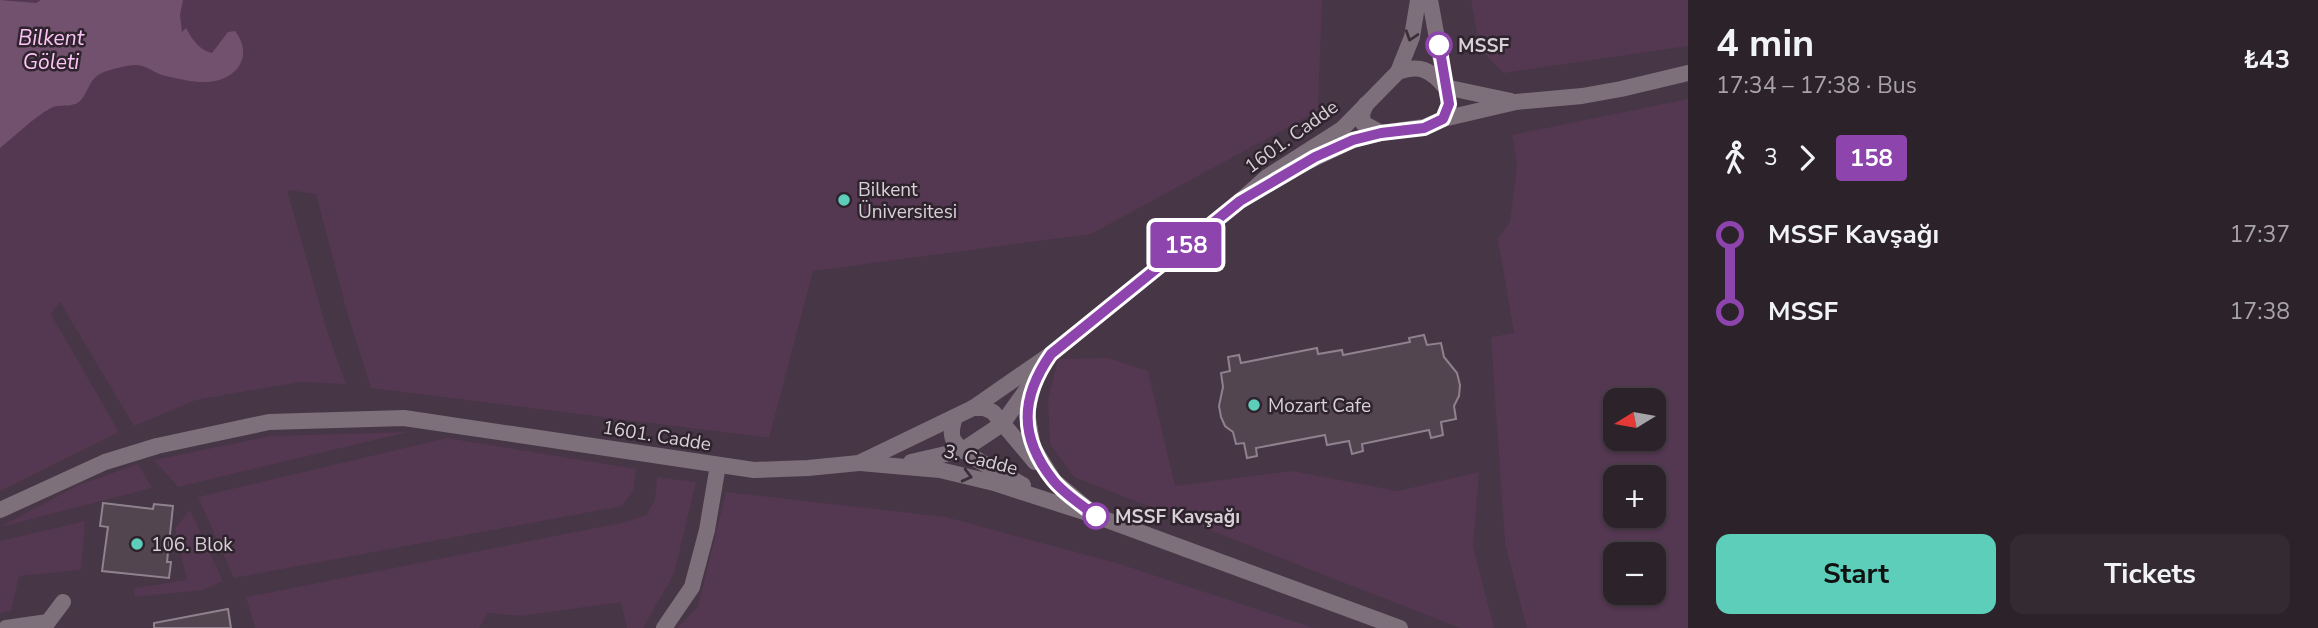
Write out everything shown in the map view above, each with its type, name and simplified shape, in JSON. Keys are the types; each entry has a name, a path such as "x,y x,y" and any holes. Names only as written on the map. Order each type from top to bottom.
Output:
{"street":[{"path":"1398,72 1412,37 1419,0"},
{"path":"1430,0 1449,104 1443,119"},
{"path":"1516,102 1445,88 1437,77 1413,66 1398,72 1366,104 1362,114 1363,123 1381,133 1424,128 1443,119 1516,102 1582,96 1688,73"},
{"name":"1601. Cadde","path":"0,510 105,462 157,446 269,422 404,418 754,470 859,463 972,408 1051,354 1267,177 1342,129 1366,104"},
{"name":"1601. Cadde","path":"1240,201 1315,157 1353,140 1381,133"},
{"name":"3. Cadde","path":"900,465 963,450 1002,424 1051,354"},
{"path":"1036,375 1027,412 1032,447 1054,481 1096,516"},
{"name":"3. Cadde","path":"972,408 984,408 993,412 1025,453 1054,481"},
{"name":"3. Cadde","path":"956,417 951,429 954,440 963,450 1050,500"},
{"name":"3. Cadde","path":"859,463 940,470 1050,500 1400,628"},
{"path":"664,628 691,587 707,530 718,465"},
{"path":"6,628 48,622 63,602"}],"shaded area":[{"name":"Bilkent Üniversitesi","path":"0,0 1688,0 1688,628 0,628"},
{"path":"0,0 1322,0 1318,111 1091,234 813,271 769,438 371,388 347,312 316,194 287,190 327,331 346,384 300,382 196,400 134,426 60,302 51,314 119,432 0,491"},
{"path":"1471,0 1688,0 1688,46 1504,73 1480,49"},
{"path":"1688,99 1688,628 1527,628 1505,544 1491,337 1514,333 1498,239 1510,222 1517,164 1512,135"},
{"path":"1108,358 1148,371 1175,486 1292,471 1398,491 1479,472 1473,547 1494,628 1460,628 1074,477 1050,444 1048,400 1058,359"},
{"path":"408,432 178,487 154,460 270,436"},
{"path":"447,438 636,469 633,491 622,506 234,578 198,497"},
{"path":"138,464 152,488 0,527 79,485"},
{"path":"657,477 696,482 674,574 643,628 627,628 621,602 522,616 488,613 479,628 255,628 246,597 626,522 646,515 655,500"},
{"path":"726,492 946,517 1120,564 1314,628 677,628 698,607"},
{"path":"190,510 223,581 203,590 134,597 135,588 187,580 175,529"},
{"path":"85,521 81,570 19,576 11,611 0,613 0,541"}],"water":[{"name":"Bilkent Göleti","path":"0,0 36,3 41,0 183,0 180,15 182,32 186,28 200,47 212,53 228,32 235,31 241,40 243,57 240,65 228,77 208,82 162,75 136,65 104,72 93,81 78,103 51,108 0,148"}],"building":[{"path":"1424,335 1427,345 1441,343 1444,357 1457,373 1460,385 1454,406 1456,419 1441,422 1443,435 1431,438 1429,430 1362,444 1363,451 1352,454 1349,441 1327,445 1325,435 1256,448 1257,456 1247,458 1244,443 1236,444 1233,432 1225,426 1221,417 1221,373 1230,371 1228,357 1239,355 1241,363 1317,348 1318,354 1342,350 1343,355 1410,342 1409,338"},
{"name":"106. Blok","path":"103,503 153,509 154,504 173,506 167,562 171,562 169,578 102,571 108,527 100,526"},
{"path":"228,609 231,628 154,628 154,623"}],"bus line":[{"name":"158","path":"1096,516 1054,481 1032,447 1027,412 1036,375 1051,354 1240,201 1315,157 1353,140 1381,133 1424,128 1443,119 1449,104 1439,45"}],"place":[{"name":"MSSF","path":"1439,45"},
{"name":"Bilkent Üniversitesi","path":"844,200"},
{"name":"Mozart Cafe","path":"1254,405"},
{"name":"MSSF Kavşağı","path":"1096,516"},
{"name":"106. Blok","path":"137,544"}]}
